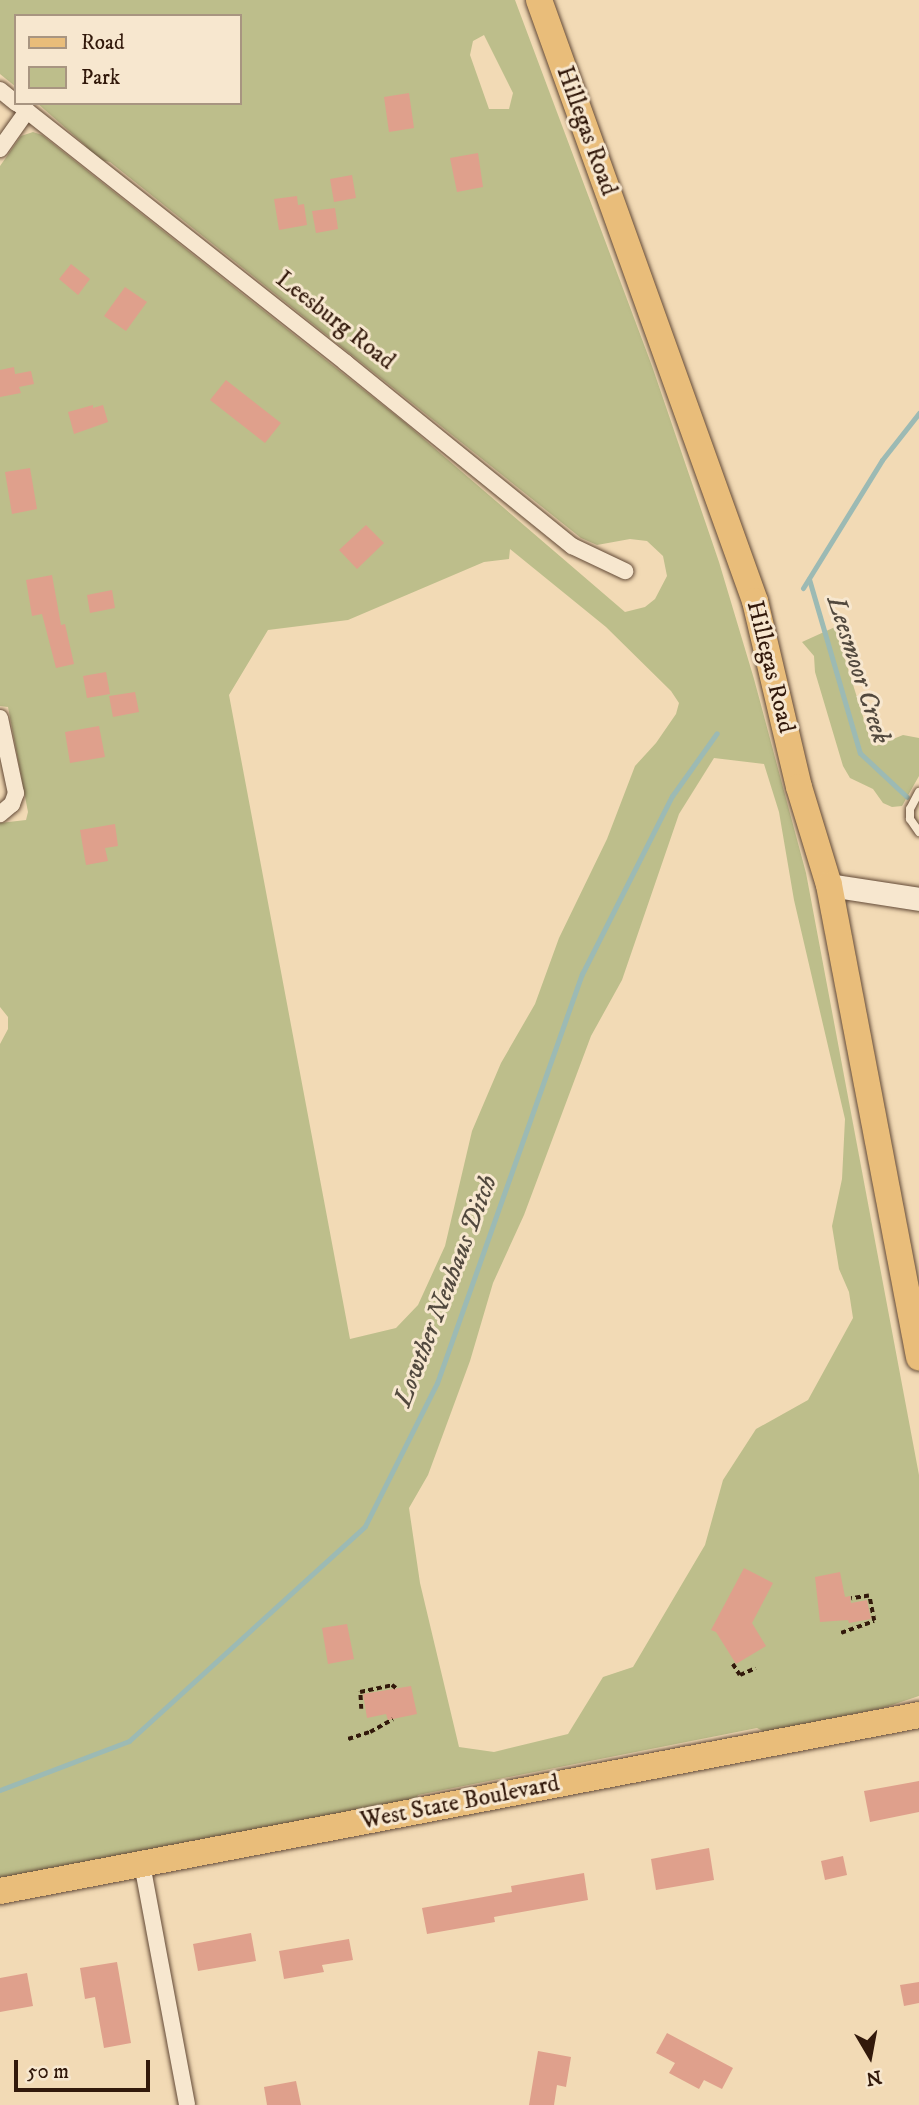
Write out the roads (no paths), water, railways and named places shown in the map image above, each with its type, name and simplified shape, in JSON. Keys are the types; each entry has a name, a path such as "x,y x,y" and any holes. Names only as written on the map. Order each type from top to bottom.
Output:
{"main road":[{"name":"Hillegas Road","path":"539,0 755,601 799,787 829,885 919,1357"},
{"path":"829,885 919,899"},
{"name":"West State Boulevard","path":"0,1891 919,1716"}],"street":[{"name":"Leesburg Road","path":"0,90 14,101"},
{"name":"Leesburg Road","path":"20,106 346,363 572,546 625,571"},
{"path":"0,149 20,106"},
{"path":"0,718 14,783 6,809"},
{"path":"142,1864 187,2105"}],"lane":[{"path":"919,792 910,809 910,819 919,832"}],"waterway":[{"name":"Lowther Neuhaus Ditch","path":"803,588 882,460 919,413"},
{"name":"Leesmoor Creek","path":"809,579 860,753 907,797"},
{"name":"Lowther Neuhaus Ditch","path":"0,1790 129,1741 365,1526 437,1383 582,974 672,796 717,733"}]}
